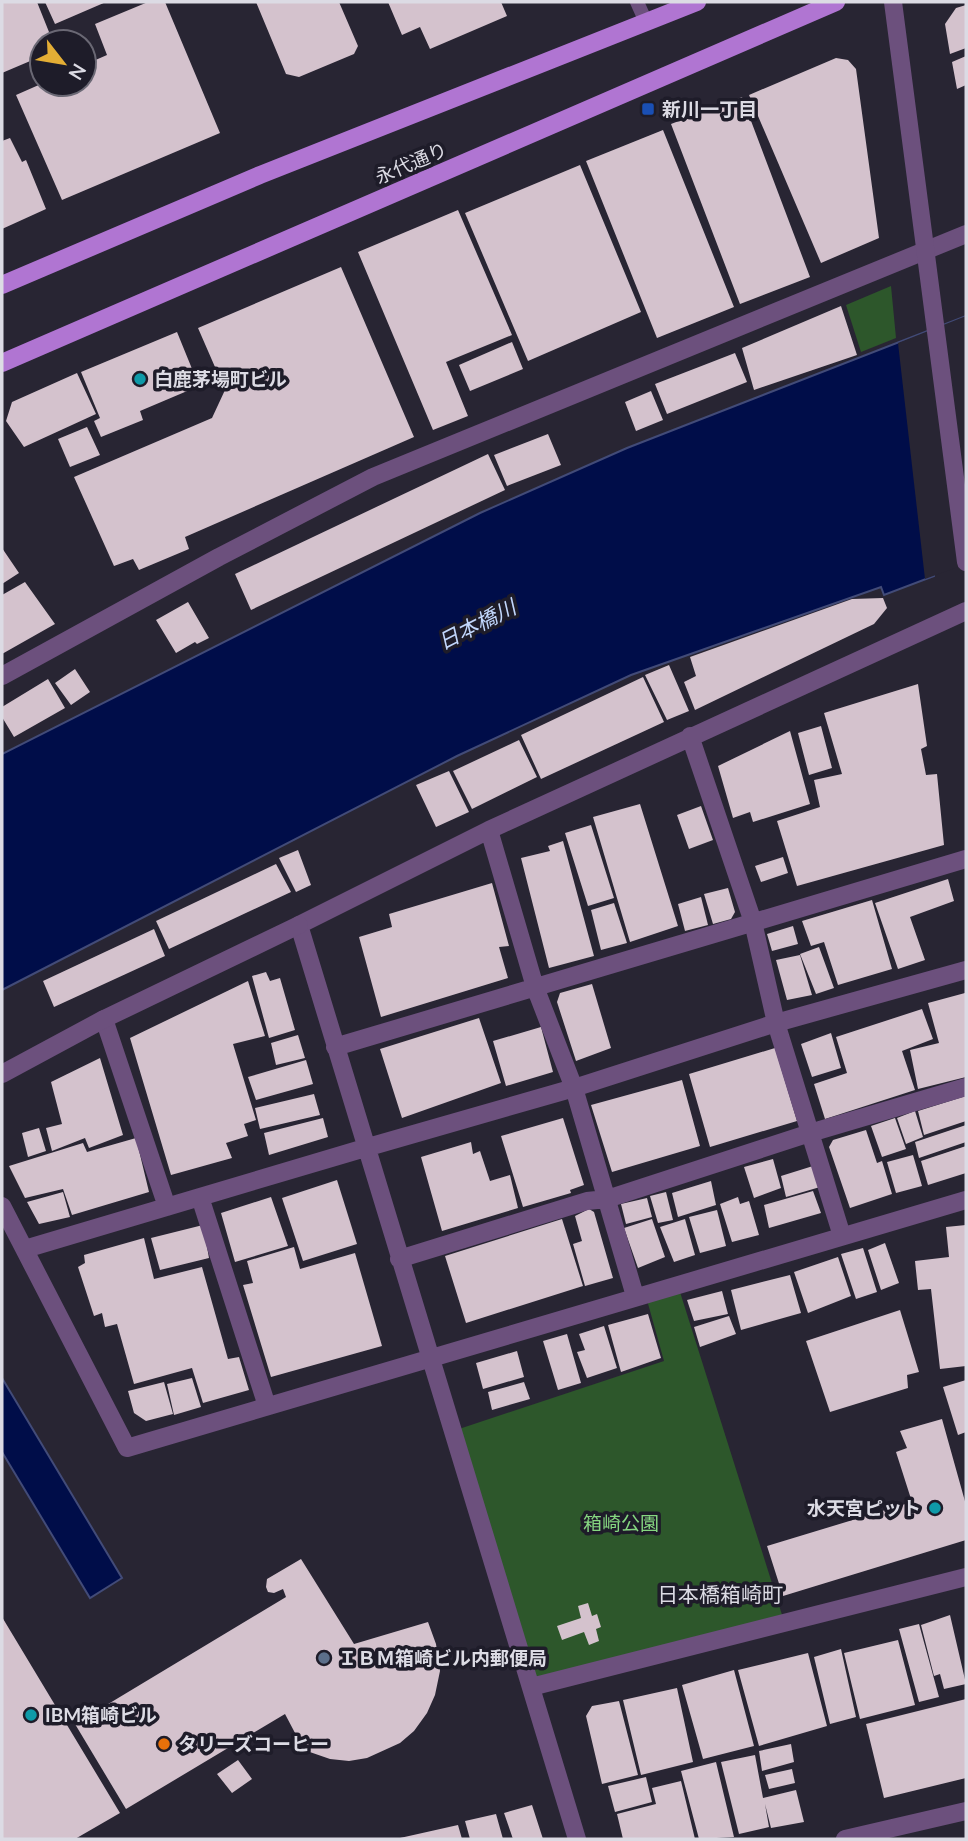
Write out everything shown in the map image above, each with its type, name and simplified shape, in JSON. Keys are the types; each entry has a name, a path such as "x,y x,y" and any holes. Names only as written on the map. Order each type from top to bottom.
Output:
{"main road":[{"path":"2,285 260,174 697,2"},
{"name":"永代通り","path":"2,363 836,2"}],"street":[{"path":"893,2 966,562"},
{"path":"2,676 219,557 373,477 966,234"},
{"path":"2,1074 104,1019 489,830 966,611"},
{"path":"690,736 753,922 776,1023 842,1236"},
{"path":"489,830 535,987 574,1088 635,1296"},
{"path":"335,1047 966,859"},
{"path":"299,925 577,1839"},
{"path":"25,1249 365,1147 574,1088 776,1023 966,970"},
{"path":"104,1019 167,1207"},
{"path":"399,1259 587,1201 607,1199 810,1133 966,1087"},
{"path":"200,1197 267,1406"},
{"path":"2,1206 127,1448 966,1200"},
{"path":"531,1687 966,1577"},
{"path":"845,1839 966,1811"}],"lane":[{"path":"637,2 646,23"}],"green space":[{"path":"891,286 896,338 861,352 846,305"},
{"name":"箱崎公園","path":"680,1292 783,1618 536,1677 459,1429 664,1361 647,1300"}],"water":[{"name":"日本橋川","path":"966,316 934,576 884,595 881,587 631,675 457,756 2,990 2,754 480,513 627,448"},
{"path":"2,1378 122,1578 90,1598 2,1452"}],"pier":[{"path":"966,316 966,564 925,579 898,343"}],"building":[{"path":"2,2 37,2 47,28 28,28 28,62 2,73"},
{"path":"45,2 106,2 55,24"},
{"path":"148,2 165,2 220,133 62,200 16,95 28,90 28,98 98,98 98,59 107,55 95,24"},
{"path":"256,2 339,2 358,46 354,54 299,77 286,74"},
{"path":"388,2 501,2 507,16 430,49 420,27 402,35"},
{"path":"966,5 966,48 950,54 945,24 956,8"},
{"path":"966,56 966,85 957,89 952,62"},
{"path":"836,58 848,60 856,69 879,238 821,263 749,95"},
{"path":"742,97 810,277 740,304 671,124"},
{"path":"663,130 734,307 657,338 586,161"},
{"path":"10,138 22,162 26,160 46,209 2,229 2,141"},
{"path":"580,165 641,312 528,361 465,213"},
{"path":"458,210 512,335 446,362 468,416 433,430 358,252"},
{"path":"341,267 414,437 185,537 189,549 139,570 133,559 114,566 74,477 212,418 225,390 198,328"},
{"path":"841,306 857,355 754,390 742,348"},
{"name":"白鹿茅場町ビル","path":"177,332 199,386 140,411 143,420 101,437 94,421 100,418 81,372"},
{"path":"512,342 523,369 470,391 459,365"},
{"path":"735,353 747,382 667,414 655,384"},
{"path":"77,373 96,414 24,447 6,421 12,402"},
{"path":"651,391 663,420 636,431 625,402"},
{"path":"87,427 100,455 70,467 58,439"},
{"path":"548,434 561,465 507,486 494,455"},
{"path":"488,454 505,490 251,610 235,574"},
{"path":"2,548 19,573 2,584"},
{"path":"25,582 55,624 2,654 2,595"},
{"path":"883,598 887,608 874,624 695,710 684,682 696,676 690,657 852,599"},
{"path":"188,602 209,638 197,644 195,642 176,653 156,620"},
{"path":"669,665 689,711 667,720 645,675"},
{"path":"75,669 90,692 71,705 55,683"},
{"path":"643,677 664,722 541,779 521,735"},
{"path":"48,679 65,708 14,737 2,717 2,707"},
{"path":"918,684 927,746 921,749 926,775 937,774 944,845 797,886 777,821 820,807 814,780 842,774 824,713"},
{"path":"821,726 832,768 809,775 798,733"},
{"path":"790,731 810,804 753,822 750,812 733,818 718,766"},
{"path":"519,740 537,777 472,809 453,771"},
{"path":"449,771 469,812 436,827 416,785"},
{"path":"640,804 678,926 630,942 593,817"},
{"path":"701,806 713,840 689,849 677,815"},
{"path":"591,825 614,898 588,906 565,833"},
{"path":"563,841 594,956 549,968 521,858 550,851 548,846"},
{"path":"298,850 311,885 296,892 279,858"},
{"path":"783,857 788,873 761,882 755,866"},
{"path":"276,864 291,892 169,949 156,921"},
{"path":"948,879 954,901 910,917 925,960 898,969 875,903"},
{"path":"492,883 509,946 499,947 508,978 381,1017 359,937 392,927 389,914"},
{"path":"728,888 735,912 731,919 713,924 704,894"},
{"path":"701,897 708,925 685,931 678,904"},
{"path":"872,900 892,969 838,985 824,942 811,946 802,921"},
{"path":"614,903 627,943 601,950 591,910"},
{"path":"793,926 798,944 772,951 767,934"},
{"path":"154,929 165,956 54,1007 43,981"},
{"path":"819,947 834,988 816,994 800,954"},
{"path":"800,955 812,995 787,1000 776,960"},
{"path":"266,972 270,981 280,978 295,1030 269,1038 252,976"},
{"path":"248,981 265,1036 233,1044 256,1120 244,1124 248,1136 226,1143 232,1158 171,1175 130,1038"},
{"path":"592,984 611,1048 576,1061 557,1002 560,993"},
{"path":"965,993 966,1077 918,1089 910,1050 939,1043 928,1003"},
{"path":"922,1009 933,1039 902,1051 915,1090 825,1119 814,1084 847,1073 836,1037"},
{"path":"479,1018 501,1083 402,1118 380,1049"},
{"path":"541,1027 553,1072 506,1086 493,1041"},
{"path":"831,1033 841,1068 812,1077 801,1044"},
{"path":"298,1035 305,1058 276,1065 271,1043"},
{"path":"775,1048 797,1121 710,1147 689,1074"},
{"path":"100,1058 123,1135 89,1148 85,1138 52,1151 46,1128 62,1124 51,1082"},
{"path":"306,1060 313,1084 256,1100 248,1077"},
{"path":"682,1080 700,1146 612,1172 591,1105"},
{"path":"314,1094 320,1115 260,1129 255,1108"},
{"path":"966,1096 966,1121 924,1135 918,1111"},
{"path":"915,1111 923,1137 906,1144 897,1118"},
{"path":"323,1118 328,1137 269,1155 264,1133"},
{"path":"563,1118 584,1185 570,1190 571,1193 523,1207 501,1136"},
{"path":"895,1118 906,1149 882,1157 871,1126"},
{"path":"966,1125 966,1142 919,1158 915,1142"},
{"path":"39,1128 46,1151 28,1157 22,1133"},
{"path":"866,1130 877,1163 882,1161 892,1194 850,1208 829,1147 833,1140"},
{"path":"136,1138 149,1192 72,1215 63,1189 25,1198 9,1166 83,1143 87,1152"},
{"path":"471,1142 473,1154 480,1151 490,1181 510,1175 518,1208 442,1231 421,1157"},
{"path":"966,1146 966,1173 928,1185 921,1161"},
{"path":"913,1155 922,1186 896,1193 887,1162"},
{"path":"773,1159 781,1188 754,1198 744,1167"},
{"path":"813,1166 820,1187 786,1197 781,1176"},
{"path":"337,1180 357,1244 303,1261 282,1198"},
{"path":"711,1181 716,1205 678,1217 672,1193"},
{"path":"813,1191 821,1213 769,1228 764,1205"},
{"path":"63,1192 70,1217 39,1224 27,1202"},
{"path":"666,1192 673,1220 658,1223 650,1196"},
{"path":"271,1197 288,1246 235,1262 221,1213"},
{"path":"738,1197 740,1204 749,1201 759,1235 732,1242 720,1204"},
{"path":"647,1198 652,1217 626,1224 621,1204"},
{"path":"589,1209 594,1212 613,1278 585,1286 573,1244 582,1241 575,1216"},
{"path":"717,1210 726,1246 700,1253 689,1217"},
{"path":"562,1219 583,1286 466,1323 445,1256"},
{"path":"652,1219 665,1257 638,1268 624,1228"},
{"path":"685,1219 695,1255 674,1262 660,1227"},
{"path":"203,1225 209,1258 160,1270 151,1238"},
{"path":"966,1225 966,1366 940,1369 931,1289 918,1290 915,1261 949,1257 946,1227"},
{"path":"144,1238 154,1279 202,1267 228,1359 239,1357 249,1390 203,1403 192,1368 134,1384 117,1324 105,1327 102,1313 94,1316 78,1267 85,1263 84,1255"},
{"path":"885,1243 899,1283 881,1290 868,1250"},
{"path":"294,1247 300,1269 355,1253 382,1346 271,1377 243,1285 253,1283 247,1261"},
{"path":"863,1248 877,1292 856,1299 841,1254"},
{"path":"838,1257 851,1296 808,1313 794,1272"},
{"path":"790,1275 801,1313 741,1330 731,1290"},
{"path":"722,1291 728,1314 694,1321 687,1300"},
{"path":"900,1310 919,1372 907,1375 908,1388 830,1412 806,1341"},
{"path":"648,1314 661,1358 621,1372 608,1325"},
{"path":"729,1316 736,1334 700,1347 694,1327"},
{"path":"604,1326 617,1368 587,1378 577,1352 585,1350 579,1334"},
{"path":"567,1334 581,1383 558,1390 543,1341"},
{"path":"517,1351 524,1377 483,1389 476,1363"},
{"path":"192,1378 201,1407 174,1415 167,1384"},
{"path":"966,1380 966,1432 958,1435 943,1387"},
{"path":"164,1382 173,1414 146,1421 134,1413 128,1391"},
{"path":"524,1382 530,1399 492,1410 488,1392"},
{"path":"942,1419 966,1505 966,1540 783,1596 767,1546 912,1502 896,1452 907,1448 900,1431"},
{"path":"301,1559 354,1644 428,1622 436,1644 440,1671 435,1695 427,1713 414,1731 400,1743 367,1758 349,1761 330,1759 304,1750 285,1714 126,1809 75,1724 286,1597 283,1589 274,1593 268,1592 267,1579"},
{"path":"588,1603 592,1616 597,1614 601,1627 596,1629 599,1641 589,1645 584,1632 562,1640 557,1626 581,1618 578,1606"},
{"path":"950,1615 966,1684 944,1689 940,1674 934,1676 921,1625"},
{"name":"IBM箱崎ビル","path":"2,1617 120,1813 75,1839 2,1839"},
{"path":"919,1624 939,1697 919,1702 899,1629"},
{"path":"898,1640 915,1705 860,1719 844,1653"},
{"path":"841,1649 856,1717 830,1724 814,1657"},
{"path":"808,1653 827,1726 759,1746 738,1670"},
{"path":"734,1670 754,1746 703,1759 682,1685"},
{"path":"677,1688 693,1762 641,1775 623,1700"},
{"path":"966,1699 966,1778 884,1798 866,1724"},
{"path":"619,1701 638,1775 602,1784 586,1716 592,1706"},
{"path":"791,1744 794,1762 762,1771 759,1751"},
{"path":"755,1755 763,1798 796,1790 804,1822 771,1828 765,1804 769,1827 739,1834 721,1762"},
{"path":"238,1760 252,1779 232,1793 217,1774"},
{"path":"716,1762 734,1837 699,1839 681,1771"},
{"path":"792,1769 795,1783 769,1789 765,1775"},
{"path":"646,1777 652,1802 615,1812 608,1786"},
{"path":"681,1781 695,1839 623,1839 617,1814 656,1804 652,1788"},
{"path":"532,1805 543,1839 513,1839 504,1813"},
{"path":"496,1814 503,1839 470,1839 465,1821"},
{"path":"458,1825 462,1839 400,1839 400,1838"}],"place":[{"name":"新川一丁目","path":"648,109"},
{"name":"白鹿茅場町ビル","path":"140,379"},
{"name":"水天宮ピット","path":"935,1508"},
{"name":"ＩＢＭ箱崎ビル内郵便局","path":"324,1658"},
{"name":"IBM箱崎ビル","path":"31,1715"},
{"name":"タリーズコーヒー","path":"164,1744"}],"district":[{"name":"日本橋箱崎町","path":"720,1595"}]}
